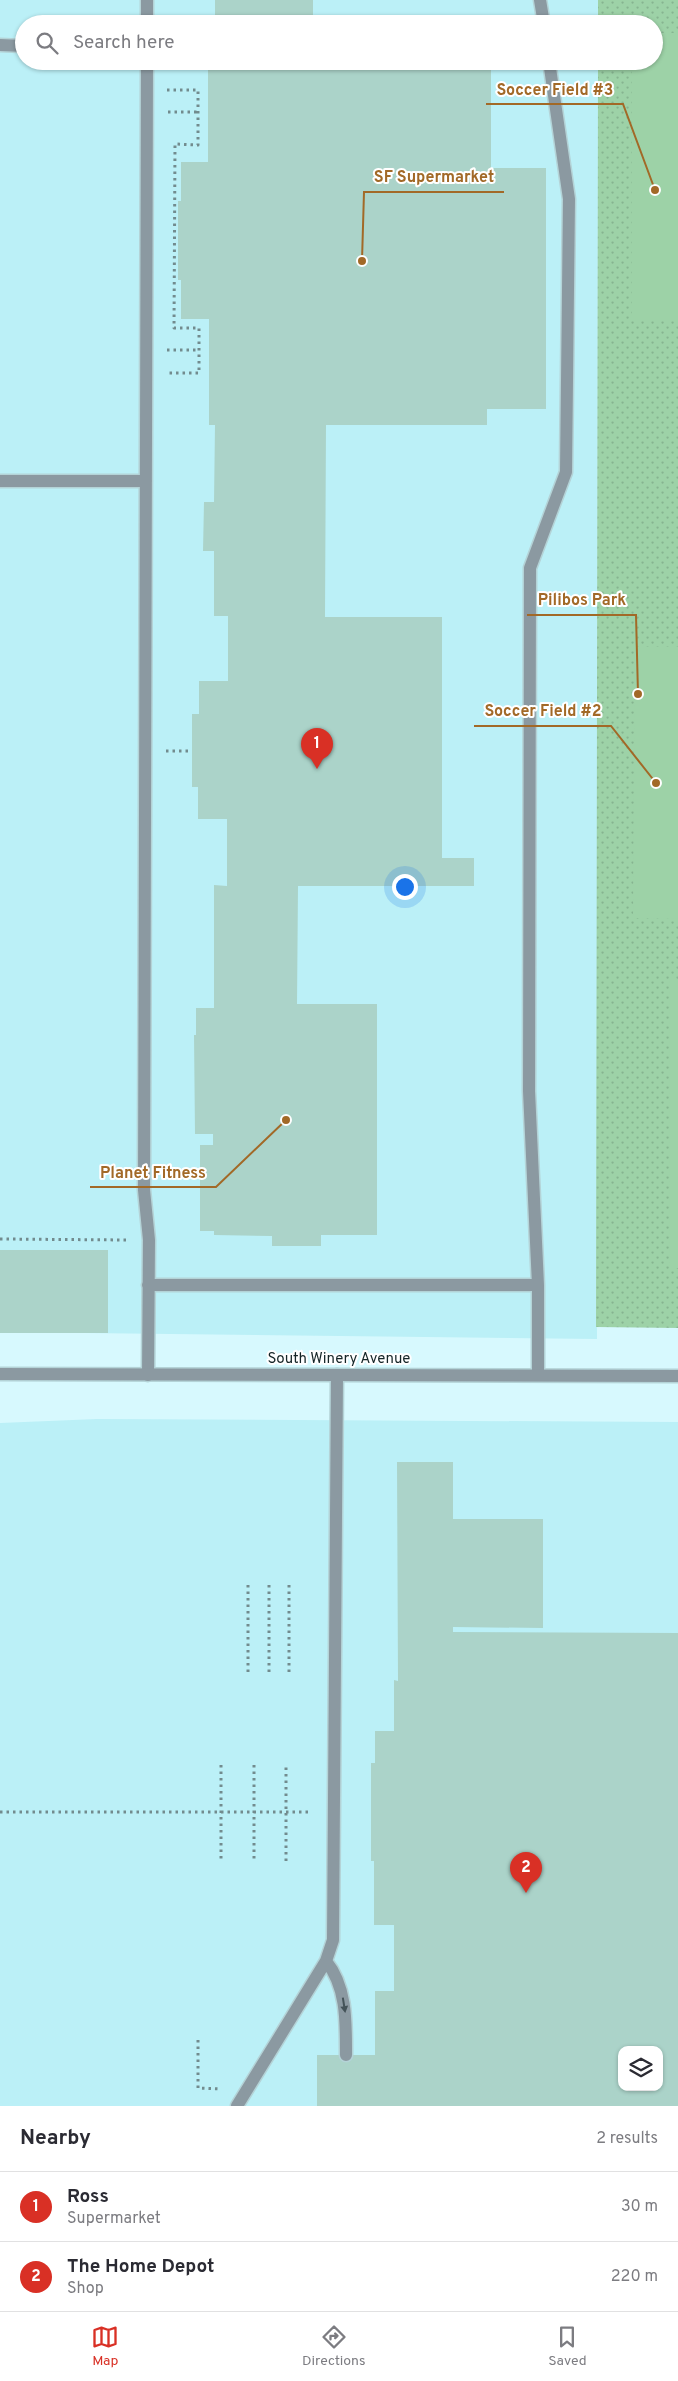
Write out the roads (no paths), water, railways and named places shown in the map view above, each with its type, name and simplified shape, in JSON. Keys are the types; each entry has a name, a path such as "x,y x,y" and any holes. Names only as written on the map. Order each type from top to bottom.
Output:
{"street":[{"path":"148,0 148,15"},
{"path":"540,0 542,15"},
{"path":"0,46 15,46"},
{"path":"148,70 144,1190 149,1240 148,1375"},
{"path":"538,1375 538,1286 529,1091 530,568 566,472 569,228 569,199 550,70"},
{"path":"0,481 146,481"},
{"path":"148,1285 538,1286"},
{"name":"South Winery Avenue","path":"0,1374 678,1376"},
{"path":"240,2102 326,1961 332,1947 334,1933 337,1375"},
{"path":"326,1961 336,1973 342,1995 346,2017 346,2055"}],"place":[{"name":"Soccer Field #3","path":"655,190"},
{"name":"SF Supermarket","path":"362,261"},
{"name":"Pilibos Park","path":"638,694"},
{"name":"Ross","path":"317,769"},
{"name":"Soccer Field #2","path":"656,783"},
{"name":"Planet Fitness","path":"286,1120"},
{"name":"The Home Depot","path":"526,1893"}]}
